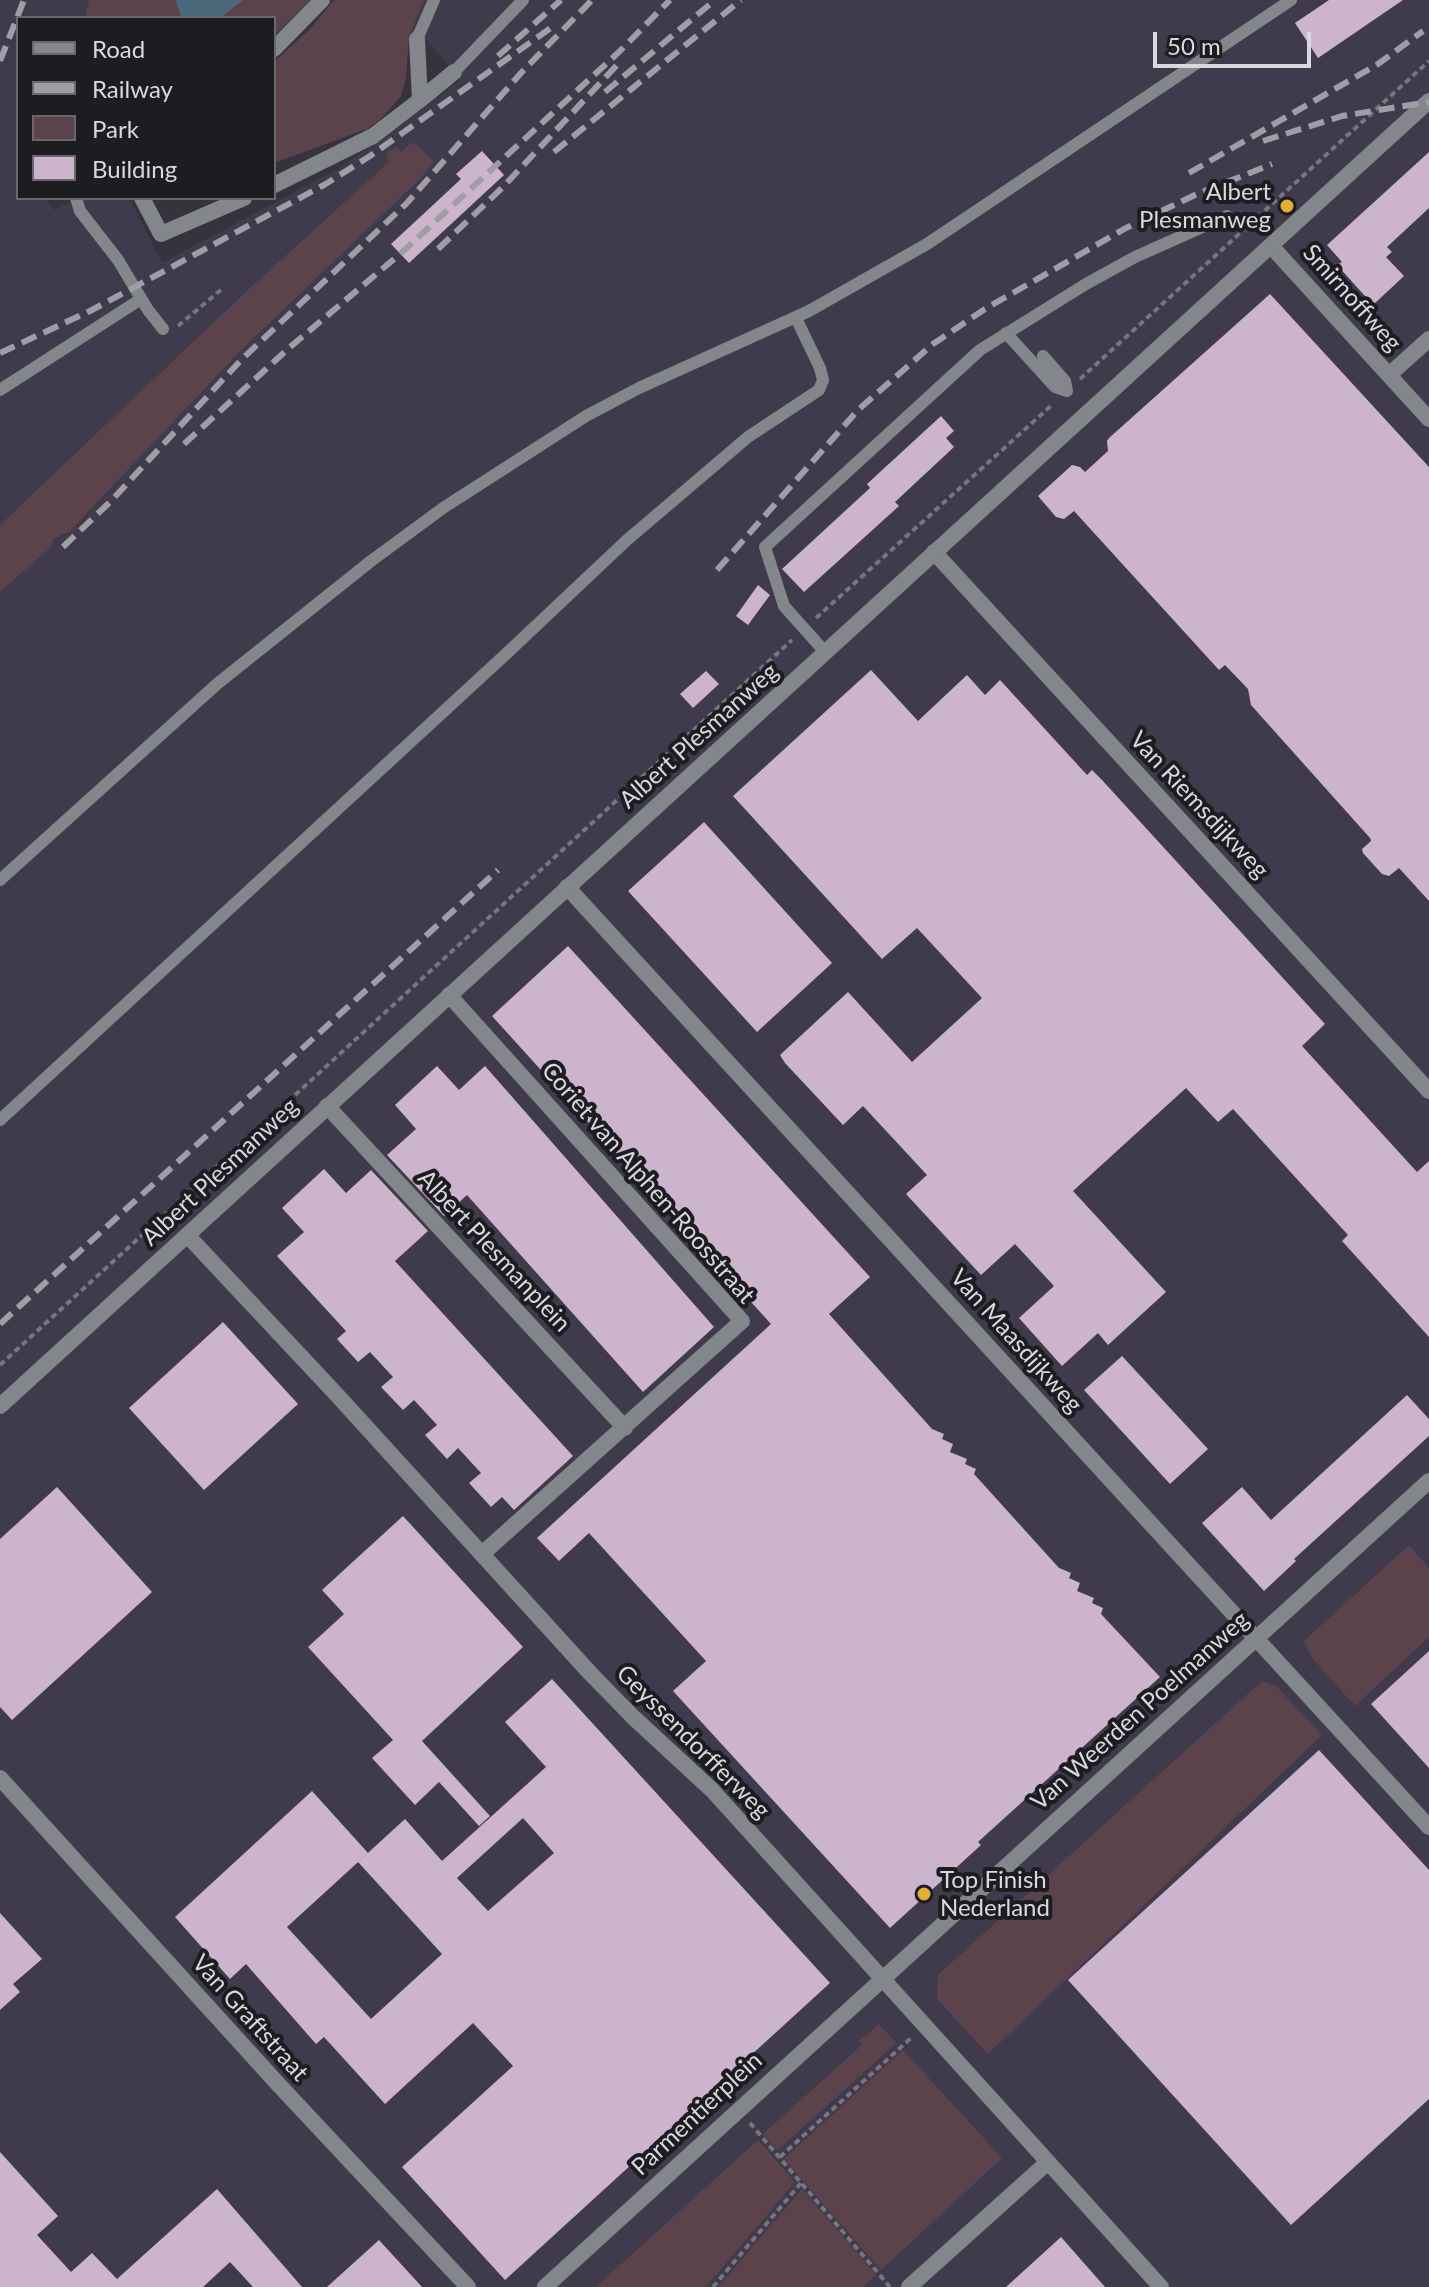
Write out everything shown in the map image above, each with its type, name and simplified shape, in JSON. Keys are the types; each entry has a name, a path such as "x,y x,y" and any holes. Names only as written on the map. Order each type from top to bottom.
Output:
{"street":[{"path":"276,47 322,0"},
{"path":"417,39 420,100"},
{"path":"276,184 373,136 454,72"},
{"name":"Albert Plesmanweg","path":"0,1406 1429,101"},
{"path":"143,200 161,234 239,200"},
{"name":"Smirnoffweg","path":"1271,246 1429,419"},
{"path":"1389,375 1429,339"},
{"name":"Van Riemsdijkweg","path":"934,552 1429,1091"},
{"name":"Van Maasdijkweg","path":"567,887 1429,1827"},
{"name":"Coriet van Alphen-Roosstraat","path":"449,995 742,1321 482,1554"},
{"name":"Albert Plesmanplein","path":"327,1106 625,1428"},
{"name":"Geyssendorfferweg","path":"187,1235 633,1717 712,1790 1161,2287"},
{"name":"Van Weerden Poelmanweg","path":"882,1977 1429,1481"},
{"name":"Van Graftstraat","path":"0,1778 278,2084 468,2287"},
{"name":"Parmentierplein","path":"545,2287 882,1977"},
{"path":"909,2287 1048,2162"}],"lane":[{"path":"417,39 434,0"},
{"path":"454,72 523,0"},
{"path":"0,880 217,684 371,561 443,508 586,416 639,388 796,318 946,232 1291,0"},
{"path":"77,200 80,211 118,260 163,329"},
{"path":"826,653 784,606 765,547 959,367 1006,333 1123,264 1227,216"},
{"path":"0,390 141,299"},
{"path":"0,1120 627,540 748,437 819,390 823,380 820,368 796,318"},
{"path":"1006,333 1065,381 1067,391"}],"path":[{"name":"Albert Plesmanweg","path":"0,1365 1429,61"},
{"path":"163,329 184,323 222,289"},
{"path":"780,2157 925,2026"},
{"path":"738,2109 890,2287"},
{"path":"713,2287 801,2183"}],"shaded area":[{"path":"0,0 89,0 85,16 16,16 16,200 46,200 54,210 76,200 130,200 162,263 337,169 398,128 460,80 428,41 405,36 420,0 1429,0 1429,2287 0,2287"}],"green space":[{"path":"89,0 310,0 276,34 276,16 85,16"},
{"path":"334,0 424,0 409,37 406,78 401,96 380,120 367,129 276,162 276,60 309,30"},
{"path":"413,142 434,161 419,180 242,349 70,531 53,539 51,547 0,592 0,525 248,290 389,162 386,153 396,147 401,152"},
{"path":"1409,1545 1429,1568 1429,1637 1355,1706 1312,1658 1304,1641"},
{"path":"1262,1681 1276,1686 1322,1735 988,2054 937,1999 938,1975"},
{"path":"879,2024 896,2043 778,2150 763,2134 862,2045 859,2041"},
{"path":"903,2050 1002,2158 881,2270 784,2159"},
{"path":"758,2140 795,2182 706,2287 596,2287"},
{"path":"802,2189 876,2275 863,2287 718,2287"}],"water":[{"path":"175,0 243,0 223,16 181,16"}],"building":[{"path":"1329,0 1403,0 1318,58 1295,23"},
{"path":"482,151 504,175 409,263 391,244 461,179 456,174"},
{"path":"1429,152 1429,208 1387,247 1392,252 1386,257 1404,276 1373,305 1337,265 1342,262 1327,245"},
{"path":"1270,294 1429,467 1429,901 1399,868 1389,876 1382,874 1363,853 1362,849 1371,841 1370,838 1251,705 1248,689 1225,665 1219,670 1074,511 1064,519 1056,517 1038,496 1072,465 1085,472 1108,451 1109,438"},
{"path":"941,416 954,431 946,438 954,447 895,502 899,506 804,592 782,569 870,488 867,484"},
{"path":"758,585 770,595 748,625 736,616"},
{"path":"871,670 918,721 967,675 985,695 1000,680 1087,775 1092,770 1102,780 1325,1024 1302,1046 1417,1172 1429,1161 1429,1337 1342,1241 1348,1235 1233,1109 1218,1122 1186,1088 1073,1191 1166,1292 1108,1345 1098,1333 1062,1366 1019,1318 1054,1286 1015,1244 981,1275 906,1194 927,1175 863,1106 843,1125 785,1063 780,1055 848,992 912,1062 982,998 917,928 882,959 733,796"},
{"path":"706,671 719,684 693,708 680,694"},
{"path":"704,822 832,963 757,1032 628,891"},
{"path":"568,946 870,1277 829,1314 932,1429 944,1434 942,1439 953,1444 950,1452 967,1459 965,1464 976,1469 974,1474 1059,1568 1071,1573 1069,1578 1080,1583 1077,1591 1094,1598 1092,1603 1103,1608 1101,1614 1160,1677 978,1842 981,1845 890,1928 673,1691 706,1661 589,1533 559,1561 537,1538 771,1324 492,1016"},
{"path":"437,1066 459,1090 485,1066 714,1327 643,1392 467,1195 444,1216 387,1155 416,1129 395,1105"},
{"path":"324,1169 346,1193 371,1170 428,1231 395,1261 573,1456 514,1510 502,1497 491,1507 469,1483 481,1473 458,1448 447,1459 425,1435 437,1425 414,1400 403,1410 381,1387 393,1377 370,1352 358,1362 337,1339 346,1331 277,1256 304,1232 282,1208"},
{"path":"223,1322 298,1404 204,1490 129,1408"},
{"path":"1122,1356 1208,1449 1170,1484 1084,1390"},
{"path":"1407,1395 1429,1419 1429,1436 1294,1559 1296,1561 1264,1591 1202,1523 1242,1487 1271,1520"},
{"path":"57,1487 152,1592 12,1720 0,1707 0,1539"},
{"path":"403,1516 523,1647 422,1741 490,1816 479,1826 439,1782 415,1805 372,1758 393,1740 308,1647 344,1614 322,1590"},
{"path":"1429,1651 1429,1768 1371,1704"},
{"path":"552,1679 830,1983 505,2280 402,2167 513,2066 473,2023 385,2104 324,2037 316,2044 246,1964 230,1979 175,1917 312,1791 368,1853 405,1819 442,1861 546,1767 505,1722","holes":["523,1818 554,1853 488,1911 457,1878","358,1862 442,1954 371,2019 287,1927"]},
{"path":"1319,1750 1429,1870 1429,2099 1291,2225 1068,1980"},
{"path":"0,1913 42,1959 13,1984 20,1992 0,2010"},
{"path":"0,2152 58,2216 37,2235 71,2272 92,2253 117,2279 217,2189 302,2287 253,2287 230,2262 203,2287 0,2287"},
{"path":"1061,2237 1105,2287 1006,2287"},
{"path":"379,2240 422,2287 327,2287"}],"railway":[{"path":"18,16 24,0"},
{"path":"498,56 561,0"},
{"path":"63,547 111,501 241,360 406,204 521,73 592,0"},
{"path":"184,444 289,348 400,254 620,51 670,0"},
{"path":"605,92 715,0"},
{"path":"554,152 741,0"},
{"path":"0,61 16,20"},
{"path":"0,353 90,311 324,185 555,25"},
{"path":"1189,173 1378,64 1423,31"},
{"path":"438,249 503,187 617,65"},
{"path":"1263,141 1342,116 1429,102"},
{"path":"717,570 858,410 933,344 985,309 1126,228 1195,195 1272,164"},
{"path":"0,1324 498,870"}],"place":[{"name":"Albert Plesmanweg","path":"1287,206"},
{"name":"Top Finish Nederland","path":"924,1894"}]}
